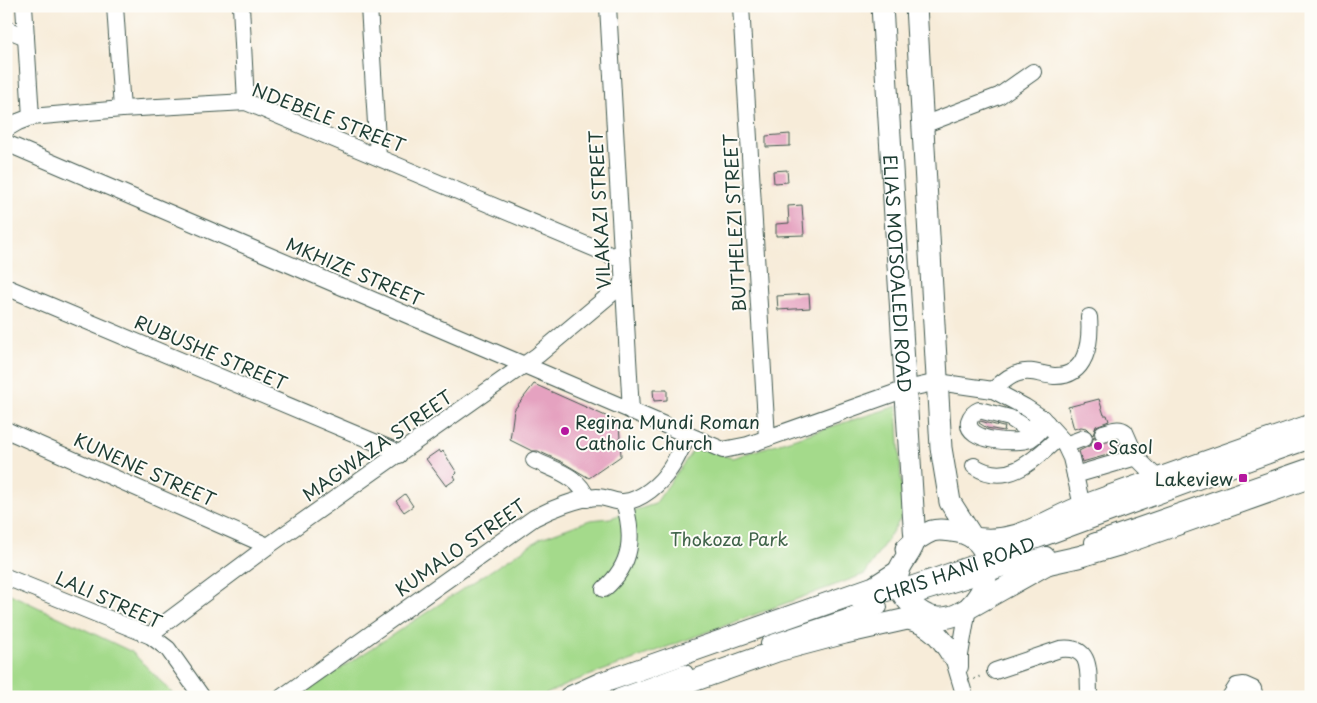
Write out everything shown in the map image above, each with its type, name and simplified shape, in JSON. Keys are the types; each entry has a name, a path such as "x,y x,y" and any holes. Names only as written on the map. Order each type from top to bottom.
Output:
{"main road":[{"name":"ELIAS MOTSOALEDI ROAD","path":"882,6 914,541"},
{"name":"ELIAS MOTSOALEDI ROAD","path":"916,6 941,448 950,502 964,534 986,574"},
{"path":"891,152 923,130"},
{"name":"CHRIS HANI ROAD","path":"849,596 876,577 914,541 934,530 964,534 988,540 1018,536 1082,506 1311,425"},
{"name":"CHRIS HANI ROAD","path":"986,574 1012,576 1032,568 1122,544 1311,477"},
{"path":"914,541 901,586 923,618 922,623 937,634 952,655"},
{"name":"CHRIS HANI ROAD","path":"648,697 777,651 845,633 923,618 950,618 1047,564"},
{"path":"968,608 975,601 986,574"},
{"name":"CHRIS HANI ROAD","path":"570,697 601,683 874,587 901,586"}],"street":[{"path":"24,6 31,118"},
{"path":"115,6 122,109"},
{"path":"241,6 246,102"},
{"path":"369,6 378,157"},
{"name":"VILAKAZI STREET","path":"608,6 631,410"},
{"name":"BUTHELEZI STREET","path":"741,6 767,438"},
{"path":"6,30 26,38"},
{"path":"923,130 999,96 1033,72"},
{"name":"NDEBELE STREET","path":"6,129 18,122 31,118 122,109 246,102 622,260"},
{"name":"MKHIZE STREET","path":"6,143 688,435"},
{"name":"MAGWAZA STREET","path":"151,636 157,629 268,546 538,355 624,283"},
{"name":"RUBUSHE STREET","path":"6,287 391,449 399,455"},
{"path":"993,390 1010,377 1019,373 1029,371 1056,376 1067,374 1077,368 1085,357 1091,336 1090,317"},
{"path":"604,589 618,574 630,549 630,521 624,502 635,499 660,481 670,469 688,435 723,450 739,448 906,389 938,382 993,390 1025,407 1045,421 1062,441 1071,458 1082,506"},
{"path":"1103,433 1118,429 1125,432 1136,457 1158,479"},
{"name":"KUNENE STREET","path":"6,430 268,546"},
{"path":"974,466 991,474 1002,474 1024,467 1062,441 1084,438"},
{"name":"CHRIS HANI ROAD","path":"986,574 1311,440"},
{"path":"1075,475 1136,457"},
{"path":"534,460 572,478 584,490 587,499"},
{"name":"CHRIS HANI ROAD","path":"596,697 630,682 901,586 986,574 1102,539 1311,466"},
{"name":"KUMALO STREET","path":"282,697 534,518 553,509 596,497 624,502"},
{"name":"LALI STREET","path":"6,577 151,636 168,649 202,697"},
{"name":"CHRIS HANI ROAD","path":"619,697 901,586"},
{"path":"962,686 960,655 968,608"},
{"path":"923,618 945,632 962,686"},
{"path":"995,672 1060,649 1069,648 1083,654 1088,664 1089,697"},
{"path":"1230,697 1237,686 1244,684 1253,689 1255,697"}],"path":[{"path":"962,686 995,672"}],"green space":[{"name":"Thokoza Park","path":"897,406 903,515 865,574 572,682 540,697 297,697 541,538 590,520 610,518 655,504 696,446 732,458"},
{"path":"6,592 132,652 176,697 6,697"}],"building":[{"path":"790,134 790,146 766,147 766,136"},
{"path":"787,170 788,182 774,183 773,171"},
{"path":"802,205 804,235 776,236 776,224 789,223 788,206"},
{"path":"809,294 810,308 778,310 777,296"},
{"name":"Regina Mundi Roman Catholic Church","path":"534,384 619,422 621,456 589,478 562,462 538,451 532,451 510,440 514,410"},
{"path":"653,390 667,390 667,400 654,401"},
{"path":"1099,399 1104,415 1107,415 1109,421 1096,426 1093,435 1086,428 1074,429 1068,407"},
{"path":"980,421 1005,427 1004,431 987,428 979,423"},
{"path":"1094,436 1101,443 1117,440 1122,451 1082,462 1079,451 1091,445"},
{"path":"439,450 441,453 443,451 457,473 454,476 456,479 446,486 426,459"},
{"path":"405,494 413,506 404,512 396,501"}],"place":[{"name":"Regina Mundi Roman Catholic Church","path":"565,431"},
{"name":"Sasol","path":"1098,446"},
{"name":"Lakeview","path":"1243,478"}]}
